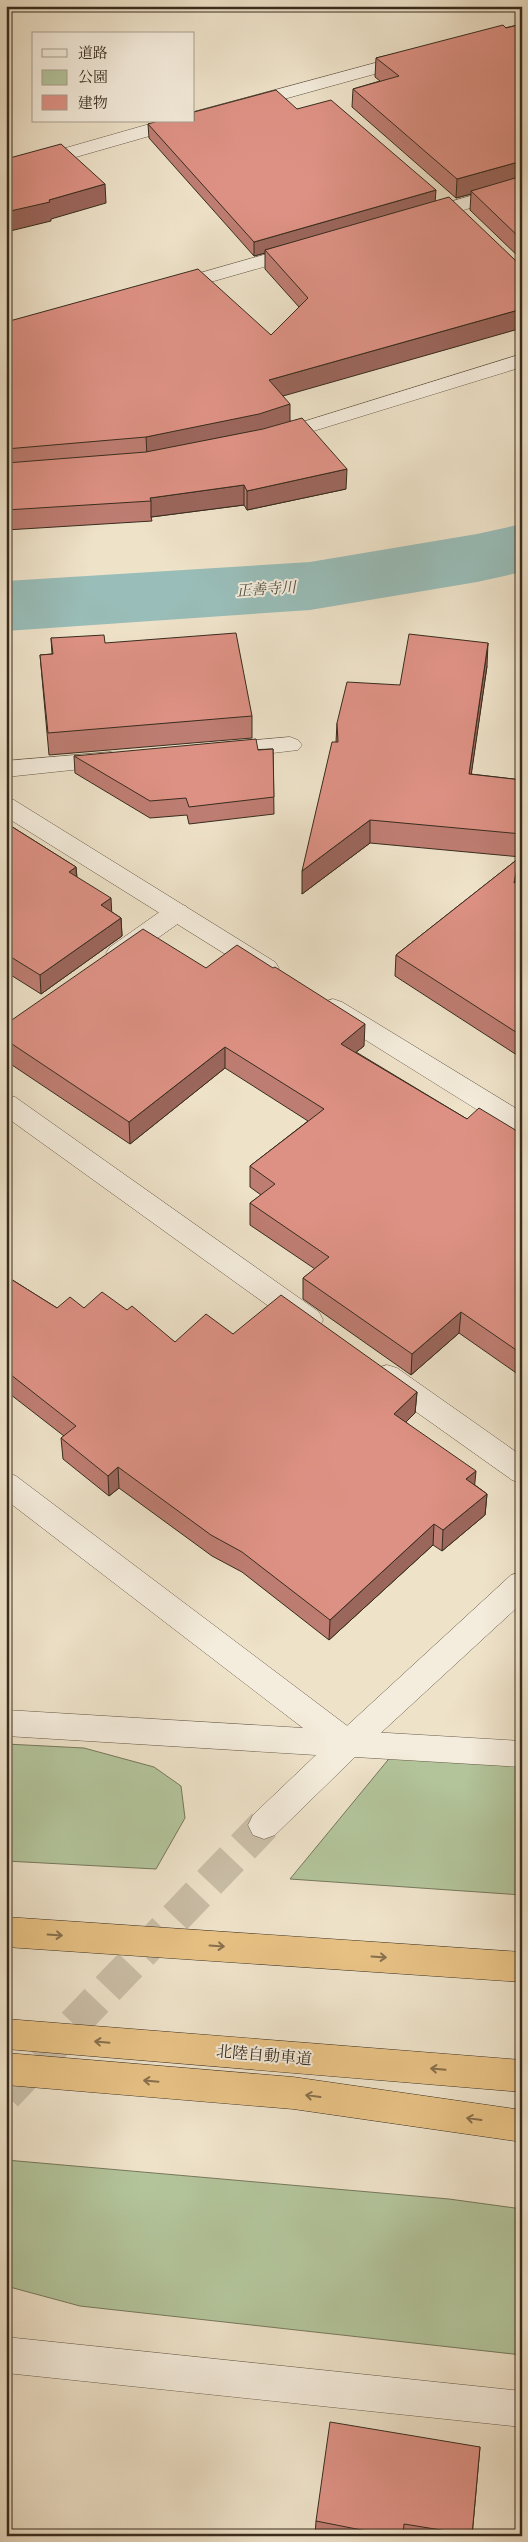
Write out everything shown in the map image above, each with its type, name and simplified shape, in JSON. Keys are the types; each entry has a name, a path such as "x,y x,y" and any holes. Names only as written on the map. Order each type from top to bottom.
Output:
{"highway":[{"path":"6,1932 522,1967"},
{"name":"北陸自動車道","path":"6,2034 522,2076"},
{"path":"6,2070 293,2093 522,2126"}],"street":[{"path":"195,118 311,84 426,54"},
{"path":"311,84 326,97"},
{"path":"6,171 178,122"},
{"path":"406,220 460,214 522,187"},
{"path":"438,194 460,214"},
{"path":"158,291 320,245"},
{"path":"253,443 522,360"},
{"path":"202,753 290,746"},
{"path":"6,769 133,758"},
{"path":"6,806 286,980"},
{"path":"104,964 177,912"},
{"path":"311,995 522,1125"},
{"path":"6,1104 328,1334"},
{"path":"369,1363 522,1472"},
{"path":"6,1484 348,1744"},
{"path":"264,1825 348,1744 522,1584"},
{"path":"6,1723 522,1754"},
{"path":"6,2355 522,2409"}],"green space":[{"path":"6,1744 84,1748 154,1767 181,1786 185,1818 156,1869 6,1861"},
{"path":"397,1749 522,1757 522,1895 290,1879"},
{"path":"6,2160 449,2199 522,2209 522,2355 80,2306 6,2286"}],"building":[{"path":"522,24 522,161 457,179 353,89 399,76 376,58 503,25 506,28"},
{"path":"276,90 297,109 331,100 436,190 254,242 148,124 155,122 195,122 195,112"},
{"path":"61,144 105,184 49,200 50,202 6,212 6,159"},
{"path":"522,176 522,240 471,191"},
{"path":"449,197 515,260 522,262 522,309 269,380 290,404 259,414 146,437 6,449 6,322 198,269 271,335 308,298 265,250"},
{"path":"302,418 347,469 247,491 244,485 150,498 151,501 6,510 6,463 146,452 263,429"},
{"path":"236,633 252,716 48,733 40,655 53,654 51,638 104,635 105,643"},
{"path":"409,634 488,643 469,774 522,780 522,834 370,820 302,871 332,742 338,742 337,723 347,682 400,685"},
{"path":"256,739 258,750 273,749 274,797 189,807 186,798 150,801 74,756"},
{"path":"6,823 76,867 69,872 111,898 101,905 121,918 40,975 6,954"},
{"path":"519,858 514,883 522,878 522,1036 396,955"},
{"path":"143,929 206,968 237,945 365,1024 341,1044 467,1119 479,1108 522,1134 522,1354 461,1312 412,1354 303,1278 329,1257 250,1203 275,1184 250,1166 324,1109 225,1047 129,1122 6,1040 6,1024"},
{"path":"6,1276 57,1308 70,1297 84,1308 102,1292 127,1310 132,1306 175,1342 206,1314 233,1334 281,1295 417,1392 394,1414 476,1471 466,1479 487,1494 443,1530 434,1524 330,1620 242,1552 211,1535 118,1467 108,1476 61,1438 76,1426 6,1371"},
{"path":"330,2422 480,2447 472,2535 404,2524 403,2536 392,2536 316,2521"}],"waterway":[{"name":"正善寺川","path":"6,606 310,586 477,558 522,548"}],"tunnel":[{"path":"6,2095 264,1825"}]}
